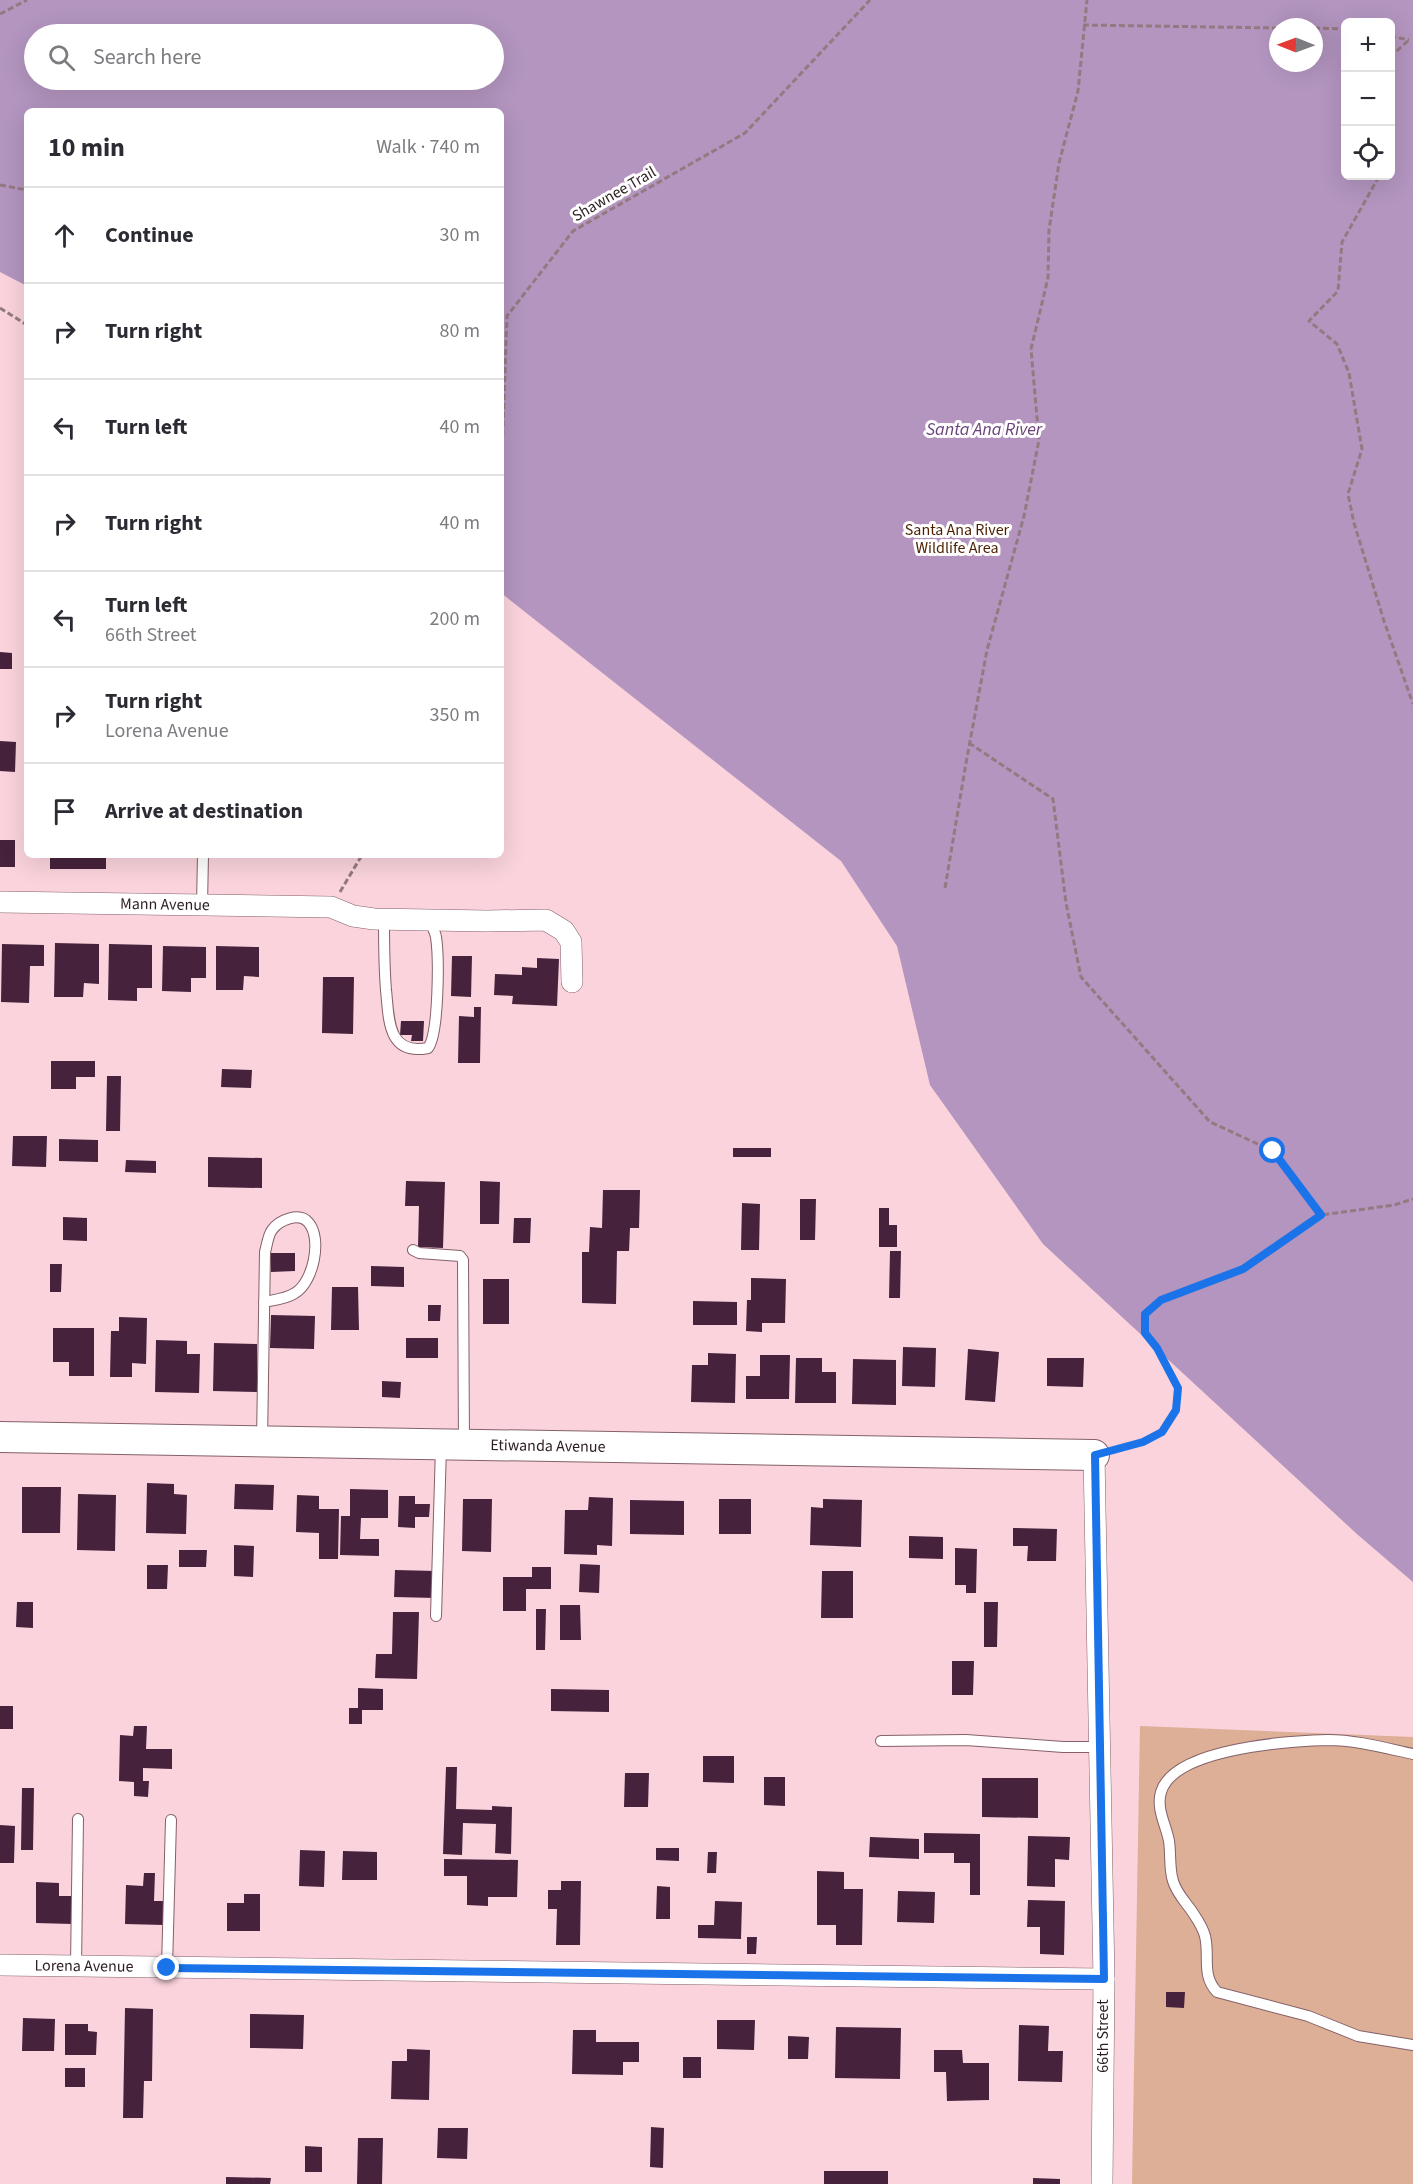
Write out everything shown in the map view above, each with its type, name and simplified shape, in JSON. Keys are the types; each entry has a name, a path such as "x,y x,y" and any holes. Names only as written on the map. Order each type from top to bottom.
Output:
{"street":[{"name":"Mann Avenue","path":"0,902 331,907 353,916 384,919 546,920 564,931 571,942 572,982"},
{"name":"Etiwanda Avenue","path":"0,1437 1095,1455"},
{"name":"66th Street","path":"1095,1455 1104,1979 1102,2184"},
{"name":"Lorena Avenue","path":"0,1965 1104,1979"}],"lane":[{"path":"202,905 203,858"},
{"path":"384,919 383,966 387,1018 394,1036 404,1046 418,1050 428,1048 435,1028 438,960 436,935 429,920"},
{"path":"262,1441 264,1302 265,1252 271,1230 282,1221 297,1217 308,1221 314,1234 315,1244 308,1280 297,1293 264,1302"},
{"path":"413,1250 419,1253 460,1256 463,1260 452,1444 436,1616"},
{"path":"881,1741 966,1740 1063,1747 1099,1747"},
{"path":"1413,1754 1328,1740 1258,1745 1234,1749 1203,1760 1173,1776 1160,1793 1160,1803 1171,1850 1173,1880 1179,1894 1201,1925 1205,1936 1208,1979 1217,1992 1308,2016 1358,2036 1413,2045"},
{"path":"76,1966 78,1819"},
{"path":"167,1968 171,1820"}],"path":[{"path":"0,14 27,0"},
{"name":"Shawnee Trail","path":"504,408 507,316 573,231 745,133 870,0"},
{"path":"945,888 987,650 1024,516 1039,440 1031,349 1048,278 1049,230 1059,163 1078,91 1087,0"},
{"path":"1083,25 1269,28"},
{"path":"1323,28 1341,29"},
{"path":"1395,37 1409,40 1395,53"},
{"path":"1377,180 1342,242 1338,291 1310,321 1337,344 1349,373 1362,449 1348,494 1354,523 1384,621 1413,704"},
{"path":"0,185 24,189"},
{"path":"0,308 24,323"},
{"path":"969,743 1053,799 1066,903 1081,977 1210,1122 1273,1151 1321,1215"},
{"path":"331,907 360,858"},
{"path":"1095,1455 1143,1442 1162,1432 1176,1410 1178,1388 1157,1348 1145,1333 1145,1314 1161,1300 1243,1269 1321,1215 1413,1199"}],"shaded area":[{"path":"1140,1726 1413,1737 1413,2184 1132,2184"}],"water":[{"name":"Santa Ana River","path":"0,0 1413,0 1413,1582 1358,1535 1043,1244 930,1085 897,946 841,861 504,595 504,108 24,108 24,284 0,272"}],"building":[{"path":"0,652 12,653 12,669 0,669"},
{"path":"0,741 16,742 15,772 0,771"},
{"path":"0,840 15,840 15,867 0,867"},
{"path":"50,858 106,858 106,869 50,869"},
{"path":"55,943 99,944 99,984 84,983 83,997 54,997"},
{"path":"2,944 44,945 44,966 30,966 29,1003 1,1002"},
{"path":"109,944 152,945 152,988 137,988 137,1001 108,1000"},
{"path":"163,946 206,947 206,978 191,978 191,992 162,991"},
{"path":"216,946 259,947 259,977 244,976 243,990 216,990"},
{"path":"452,956 472,956 471,997 451,996"},
{"path":"537,958 559,959 557,1006 512,1004 513,996 494,995 495,974 522,975 522,967 537,968"},
{"path":"323,977 354,977 353,1034 322,1033"},
{"path":"474,1007 481,1007 480,1063 458,1063 459,1016 474,1017"},
{"path":"401,1021 424,1021 423,1041 411,1041 412,1035 400,1035"},
{"path":"51,1061 95,1061 95,1077 76,1077 76,1089 51,1089"},
{"path":"222,1069 252,1070 251,1088 221,1087"},
{"path":"107,1076 121,1076 120,1131 106,1131"},
{"path":"13,1136 47,1136 46,1167 12,1166"},
{"path":"59,1139 98,1140 98,1162 59,1161"},
{"path":"733,1148 771,1148 771,1157 733,1157"},
{"path":"208,1157 262,1158 262,1188 208,1187"},
{"path":"126,1160 156,1161 156,1173 125,1172"},
{"path":"406,1181 445,1182 443,1248 418,1247 419,1206 405,1206"},
{"path":"480,1181 500,1182 499,1224 480,1224"},
{"path":"603,1190 640,1190 639,1228 630,1228 629,1251 617,1251 616,1304 582,1303 582,1252 589,1252 590,1227 602,1228"},
{"path":"800,1199 816,1199 815,1240 800,1240"},
{"path":"742,1203 760,1204 759,1250 741,1250"},
{"path":"879,1208 889,1208 889,1225 897,1225 897,1247 879,1247"},
{"path":"63,1217 87,1218 87,1241 63,1240"},
{"path":"514,1218 531,1218 530,1243 513,1243"},
{"path":"890,1251 901,1251 900,1298 889,1298"},
{"path":"270,1253 295,1253 295,1271 271,1272"},
{"path":"50,1264 62,1264 61,1292 50,1292"},
{"path":"371,1266 404,1267 404,1287 371,1286"},
{"path":"751,1278 786,1279 785,1323 762,1323 762,1332 746,1331 747,1300 751,1300"},
{"path":"483,1279 509,1279 509,1324 483,1324"},
{"path":"332,1287 358,1287 359,1330 331,1330"},
{"path":"693,1301 737,1302 737,1325 693,1325"},
{"path":"428,1305 441,1305 440,1321 428,1321"},
{"path":"271,1315 315,1316 314,1349 270,1348"},
{"path":"119,1317 147,1318 146,1364 132,1363 132,1377 110,1377 111,1331 119,1331"},
{"path":"53,1328 94,1328 94,1376 69,1376 69,1362 53,1362"},
{"path":"406,1338 438,1338 438,1358 406,1358"},
{"path":"156,1340 187,1341 187,1354 200,1354 199,1393 155,1392"},
{"path":"214,1343 257,1344 257,1392 213,1391"},
{"path":"903,1347 936,1348 935,1387 902,1386"},
{"path":"968,1349 999,1352 995,1402 965,1400"},
{"path":"708,1353 736,1354 735,1403 691,1402 692,1365 708,1365"},
{"path":"760,1355 790,1355 789,1399 746,1399 746,1376 760,1376"},
{"path":"796,1358 822,1358 822,1372 836,1372 836,1403 795,1403"},
{"path":"1047,1358 1084,1358 1083,1387 1047,1386"},
{"path":"853,1359 896,1360 896,1405 852,1404"},
{"path":"382,1381 401,1382 400,1398 382,1397"},
{"path":"147,1483 174,1484 174,1494 187,1495 186,1534 146,1533"},
{"path":"235,1484 274,1485 273,1510 234,1509"},
{"path":"22,1487 61,1487 60,1533 22,1533"},
{"path":"350,1489 388,1490 388,1518 361,1518 360,1539 379,1539 379,1556 340,1555 341,1516 350,1516"},
{"path":"78,1494 116,1495 115,1551 77,1550"},
{"path":"297,1495 319,1496 319,1509 339,1509 338,1559 319,1559 319,1533 296,1532"},
{"path":"399,1496 415,1496 415,1504 430,1504 429,1517 415,1517 415,1528 398,1527"},
{"path":"589,1497 613,1498 612,1546 597,1545 597,1555 564,1554 565,1510 588,1510"},
{"path":"463,1499 492,1499 491,1552 462,1551"},
{"path":"719,1499 751,1499 751,1534 719,1534"},
{"path":"823,1499 862,1500 861,1547 810,1545 811,1507 823,1508"},
{"path":"630,1500 684,1501 684,1535 630,1534"},
{"path":"1013,1528 1057,1529 1056,1561 1027,1561 1028,1546 1013,1546"},
{"path":"909,1536 943,1537 943,1559 909,1558"},
{"path":"234,1545 254,1546 253,1577 234,1576"},
{"path":"955,1548 977,1549 976,1593 966,1593 966,1585 955,1585"},
{"path":"179,1550 207,1550 206,1567 179,1567"},
{"path":"580,1564 600,1565 599,1593 579,1592"},
{"path":"147,1565 168,1565 167,1589 147,1589"},
{"path":"532,1567 551,1567 551,1589 526,1589 526,1611 503,1611 503,1577 532,1577"},
{"path":"395,1570 436,1571 435,1598 394,1597"},
{"path":"822,1571 853,1571 853,1618 821,1618"},
{"path":"17,1602 33,1602 33,1628 16,1627"},
{"path":"984,1602 998,1602 997,1647 984,1647"},
{"path":"560,1605 580,1605 581,1640 560,1640"},
{"path":"536,1609 546,1609 545,1650 536,1650"},
{"path":"393,1612 419,1612 417,1679 375,1678 376,1654 392,1654"},
{"path":"952,1661 974,1661 973,1695 952,1695"},
{"path":"358,1688 383,1689 383,1710 362,1710 362,1724 349,1724 349,1708 358,1708"},
{"path":"551,1689 609,1690 609,1712 551,1711"},
{"path":"0,1706 13,1706 13,1729 0,1729"},
{"path":"134,1726 147,1726 146,1749 172,1749 172,1769 143,1768 143,1781 149,1781 148,1797 134,1796 134,1782 119,1781 120,1735 133,1736"},
{"path":"703,1756 734,1756 734,1783 703,1782"},
{"path":"446,1767 457,1767 456,1809 492,1810 492,1806 512,1807 511,1854 495,1853 496,1824 463,1823 462,1855 443,1854"},
{"path":"625,1773 649,1773 648,1807 624,1807"},
{"path":"764,1777 785,1777 785,1806 764,1805"},
{"path":"982,1778 1038,1778 1038,1818 982,1817"},
{"path":"22,1788 34,1788 33,1850 21,1850"},
{"path":"0,1825 15,1826 14,1863 0,1863"},
{"path":"924,1833 980,1834 980,1895 970,1895 970,1863 954,1863 954,1853 924,1853"},
{"path":"1028,1836 1070,1837 1069,1860 1055,1859 1055,1887 1027,1886"},
{"path":"870,1837 919,1839 919,1859 869,1857"},
{"path":"656,1848 679,1848 679,1861 656,1860"},
{"path":"300,1850 325,1851 324,1887 299,1886"},
{"path":"343,1851 377,1852 377,1880 342,1880"},
{"path":"708,1852 717,1852 716,1873 707,1873"},
{"path":"444,1859 518,1860 517,1897 488,1897 488,1906 467,1905 467,1876 444,1876"},
{"path":"817,1871 844,1872 844,1889 863,1889 862,1945 836,1945 836,1925 817,1925"},
{"path":"144,1873 155,1873 154,1901 165,1901 164,1925 125,1924 126,1885 143,1886"},
{"path":"561,1881 581,1881 580,1945 556,1945 557,1909 548,1909 548,1890 561,1890"},
{"path":"36,1882 59,1883 59,1896 72,1896 72,1924 36,1923"},
{"path":"657,1886 670,1887 670,1919 656,1919"},
{"path":"898,1891 935,1892 934,1923 897,1922"},
{"path":"244,1894 260,1894 260,1931 227,1931 227,1903 244,1903"},
{"path":"1028,1900 1065,1901 1064,1955 1040,1954 1040,1927 1027,1927"},
{"path":"715,1901 742,1902 741,1939 698,1938 698,1925 714,1925"},
{"path":"747,1937 757,1937 756,1954 747,1954"},
{"path":"1166,1992 1185,1992 1184,2008 1166,2007"},
{"path":"125,2008 153,2009 152,2081 144,2081 143,2118 123,2118"},
{"path":"250,2014 304,2015 303,2049 250,2048"},
{"path":"23,2018 55,2019 54,2051 22,2051"},
{"path":"717,2020 755,2020 754,2050 717,2049"},
{"path":"65,2024 88,2024 88,2031 97,2032 96,2055 65,2055"},
{"path":"1019,2025 1049,2026 1048,2051 1063,2051 1062,2082 1018,2081"},
{"path":"836,2027 901,2028 900,2079 835,2078"},
{"path":"573,2030 596,2030 596,2042 639,2042 639,2062 623,2062 623,2075 572,2074"},
{"path":"788,2036 809,2037 808,2059 788,2059"},
{"path":"407,2049 430,2050 429,2100 391,2099 392,2061 407,2061"},
{"path":"934,2050 962,2050 963,2063 989,2063 989,2100 947,2101 946,2072 934,2072"},
{"path":"683,2057 701,2057 701,2078 683,2078"},
{"path":"65,2068 85,2068 85,2087 65,2087"},
{"path":"651,2127 664,2128 663,2168 650,2167"},
{"path":"438,2128 468,2128 467,2159 437,2158"},
{"path":"358,2138 383,2138 382,2184 357,2184"},
{"path":"305,2146 322,2147 322,2172 305,2172"},
{"path":"824,2171 888,2171 888,2184 824,2184"},
{"path":"226,2177 271,2178 270,2184 226,2184"},
{"path":"1033,2178 1060,2179 1060,2184 1033,2184"}],"route":[{"path":"167,1968 1104,1979 1095,1455 1143,1442 1162,1432 1176,1410 1178,1388 1157,1348 1145,1333 1145,1314 1161,1300 1243,1269 1321,1215 1273,1151"}],"park label":[{"name":"Santa Ana River Wildlife Area","path":"957,539"}]}
